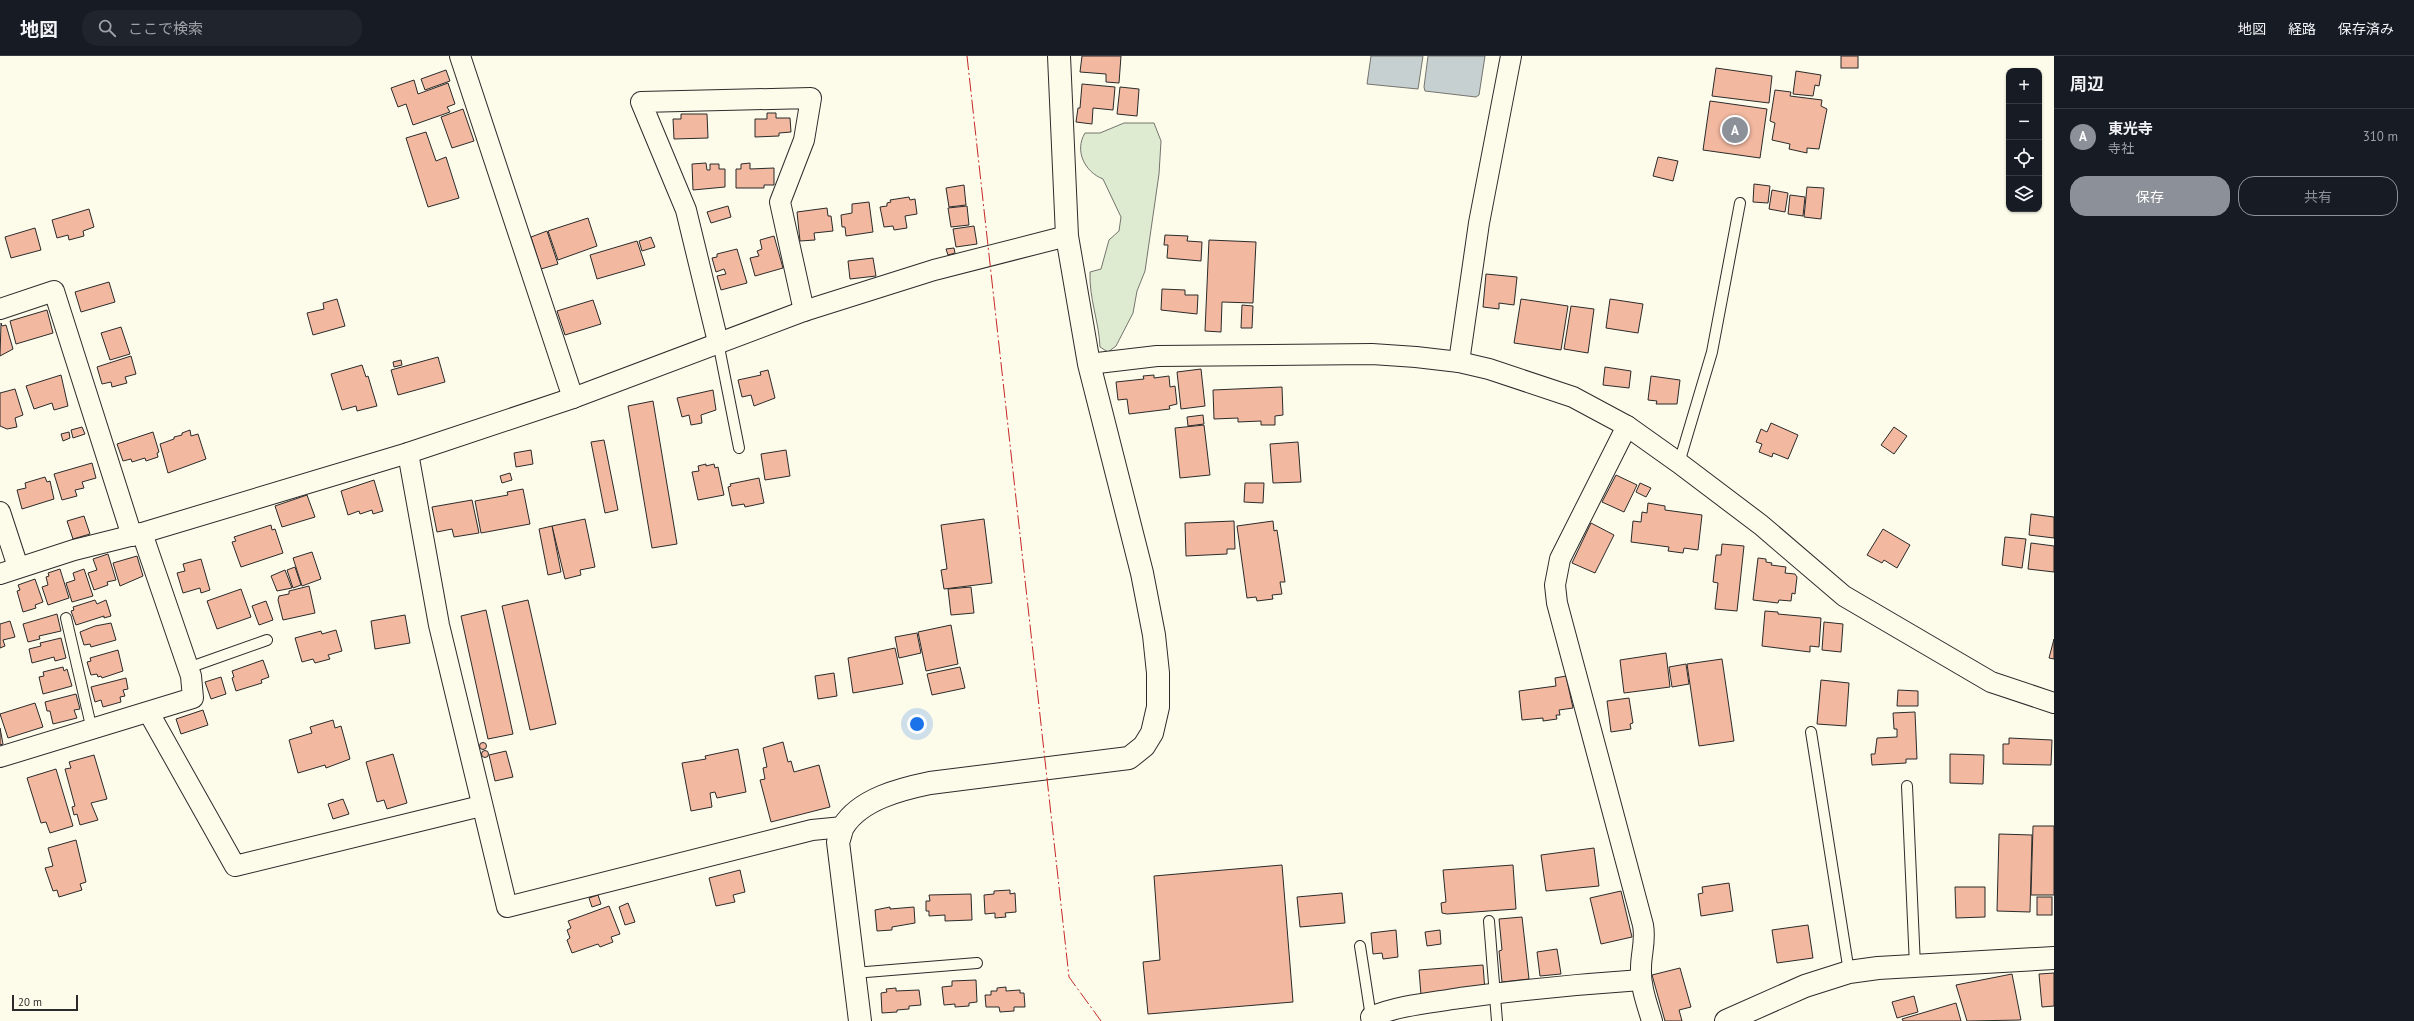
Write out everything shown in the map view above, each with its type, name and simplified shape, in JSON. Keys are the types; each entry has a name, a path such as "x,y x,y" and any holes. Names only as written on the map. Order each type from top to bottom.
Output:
{"street":[{"path":"460,56 573,398"},
{"path":"860,1021 838,842 843,827 862,808 899,790 930,783 1129,758 1144,746 1152,733 1158,707 1158,674 1150,613 1089,364 1067,236 1058,56"},
{"path":"1460,362 1479,223 1511,56"},
{"path":"718,342 686,210 641,102 811,98 804,140 780,202 804,311"},
{"path":"0,512 9,571 74,550 137,534 408,453 573,398 718,342 804,311 934,270 1067,236"},
{"path":"0,309 54,291 137,534 188,668 193,698 149,713 0,758"},
{"path":"1089,364 1157,356 1372,354 1460,362 1573,397 1626,426 1679,462 1761,525 1844,596 1991,682 2054,703"},
{"path":"1626,426 1560,558 1555,585 1559,610 1643,925 1646,941 1640,967 1641,980 1652,1021"},
{"path":"408,453 439,625 481,806 507,907 812,830 843,827"},
{"path":"149,713 235,866 481,806"},
{"path":"1726,1021 1798,988 1849,972 1878,968 2054,958"},
{"path":"1372,1019 1389,1009 1495,993 1641,980"}],"lane":[{"path":"1679,462 1712,352 1736,234 1740,203"},
{"path":"718,342 739,448"},
{"path":"66,618 92,730"},
{"path":"188,668 267,640"},
{"path":"1811,732 1849,972"},
{"path":"1908,786 1915,966"},
{"path":"1488,921 1498,1021"},
{"path":"1360,946 1372,1019"},
{"path":"854,973 977,963"}],"green space":[{"path":"1124,123 1154,123 1161,141 1159,174 1145,271 1137,291 1133,313 1116,346 1108,352 1100,347 1091,291 1090,272 1101,269 1109,240 1119,231 1121,217 1103,179 1097,176 1086,166 1081,154 1081,147 1085,133 1100,133"}],"shaded area":[{"path":"1371,56 1423,56 1418,89 1367,84"},
{"path":"1428,56 1485,56 1479,95 1476,97 1425,91 1424,87"}],"building":[{"path":"1082,56 1121,56 1119,83 1106,82 1106,74 1080,72"},
{"path":"1841,56 1858,56 1858,68 1841,68"},
{"path":"1716,68 1772,76 1769,103 1712,96"},
{"path":"446,70 450,81 425,90 421,79"},
{"path":"1796,71 1821,75 1819,86 1815,85 1813,96 1793,94"},
{"path":"414,80 418,94 448,83 455,104 447,107 450,112 413,125 406,104 398,107 391,88"},
{"path":"1082,84 1115,87 1113,110 1093,108 1092,124 1076,122 1078,108 1080,108"},
{"path":"1120,87 1139,89 1137,116 1117,114"},
{"path":"1775,90 1791,92 1790,96 1822,100 1821,106 1827,109 1819,149 1807,148 1807,153 1789,149 1790,144 1772,140 1775,123 1770,121"},
{"path":"1710,101 1767,109 1760,158 1703,150"},
{"path":"463,109 474,141 452,148 441,117"},
{"path":"767,113 776,113 776,118 790,118 791,132 779,133 779,136 755,137 755,119 767,119"},
{"path":"681,114 707,114 708,138 674,139 673,119 681,119"},
{"path":"426,132 436,161 446,157 459,198 428,207 406,138"},
{"path":"1658,157 1678,161 1673,181 1653,176"},
{"path":"706,163 707,170 710,170 710,164 719,164 719,169 725,169 725,187 693,190 692,164"},
{"path":"750,163 750,169 774,168 774,185 764,185 764,188 736,188 736,169 741,169 741,164"},
{"path":"1754,184 1770,186 1768,203 1753,202"},
{"path":"964,185 966,205 949,207 946,188"},
{"path":"1807,187 1824,188 1821,219 1804,217"},
{"path":"1772,190 1788,193 1785,212 1769,209"},
{"path":"1790,195 1805,197 1803,216 1788,214"},
{"path":"909,197 910,200 915,199 917,214 905,216 907,228 894,230 893,226 884,227 880,207 887,206 887,203 891,202 890,200"},
{"path":"869,202 873,232 846,236 845,227 842,227 841,215 852,213 852,204"},
{"path":"728,206 731,217 711,223 707,212"},
{"path":"967,206 969,225 951,227 948,208"},
{"path":"827,208 828,216 831,216 833,231 814,233 815,240 800,241 797,212"},
{"path":"89,209 94,227 83,231 84,236 69,240 68,235 57,238 52,220"},
{"path":"588,218 597,246 558,260 548,231"},
{"path":"974,226 977,244 956,247 953,229"},
{"path":"35,228 41,250 11,258 5,237"},
{"path":"547,231 558,264 541,269 531,237"},
{"path":"1165,235 1188,236 1187,241 1202,242 1201,261 1167,258 1168,245 1164,245"},
{"path":"774,236 783,268 755,276 750,258 759,256 757,251 762,249 760,240"},
{"path":"651,237 655,247 642,251 639,241"},
{"path":"1209,240 1256,242 1253,303 1222,302 1221,332 1205,331"},
{"path":"637,241 645,265 597,279 590,255"},
{"path":"954,248 955,253 948,255 946,249"},
{"path":"737,249 747,283 721,290 717,276 726,274 724,269 716,272 712,258 717,257 717,254"},
{"path":"873,258 876,276 850,279 848,261"},
{"path":"1486,274 1517,277 1514,305 1499,303 1499,309 1483,307"},
{"path":"109,282 115,302 81,312 75,292"},
{"path":"1162,289 1185,290 1185,295 1198,295 1197,314 1161,310"},
{"path":"337,299 345,326 313,335 307,313 324,309 323,303"},
{"path":"1521,299 1568,306 1561,350 1514,343"},
{"path":"1610,299 1643,304 1638,333 1606,328"},
{"path":"593,300 601,324 565,335 557,311"},
{"path":"1242,305 1253,306 1252,328 1241,328"},
{"path":"1571,306 1594,309 1588,353 1564,349"},
{"path":"47,310 53,333 16,344 10,321"},
{"path":"1,323 2,326 6,325 13,349 0,356"},
{"path":"121,327 130,354 110,360 101,333"},
{"path":"131,356 136,374 125,377 127,383 112,387 111,382 102,384 97,367"},
{"path":"438,357 445,382 398,395 391,370"},
{"path":"401,360 402,365 394,367 393,362"},
{"path":"362,365 366,377 368,376 377,406 357,411 356,406 342,410 331,374"},
{"path":"1605,367 1631,371 1629,388 1603,385"},
{"path":"1201,369 1205,406 1181,409 1177,372"},
{"path":"768,370 775,398 754,406 751,395 742,397 738,380 761,375 760,372"},
{"path":"61,375 68,406 54,410 52,403 34,409 26,386"},
{"path":"1154,375 1154,378 1169,376 1170,387 1175,386 1177,404 1169,406 1170,409 1129,414 1127,399 1118,400 1116,382 1144,379 1143,376"},
{"path":"1651,376 1680,380 1677,404 1656,404 1657,401 1648,400"},
{"path":"1282,387 1283,415 1275,416 1275,425 1261,425 1261,421 1238,422 1238,418 1214,419 1213,390"},
{"path":"15,389 23,415 15,418 17,427 7,429 0,426 0,393"},
{"path":"713,390 716,410 701,415 702,423 691,425 689,415 682,417 677,398"},
{"path":"653,401 677,544 652,548 628,406"},
{"path":"1203,415 1204,424 1188,426 1187,417"},
{"path":"1771,423 1798,435 1788,459 1773,453 1772,457 1759,452 1762,444 1756,442 1761,429 1767,432"},
{"path":"1204,425 1210,475 1180,478 1175,428"},
{"path":"82,427 85,434 73,438 71,430"},
{"path":"1894,427 1907,436 1894,454 1881,445"},
{"path":"190,430 191,436 198,434 206,459 168,473 160,444 174,439 174,437 182,435 182,433"},
{"path":"69,432 70,438 63,441 61,434"},
{"path":"153,432 159,452 157,453 158,457 146,461 145,458 132,462 131,459 123,461 117,444"},
{"path":"604,440 618,510 605,513 591,442"},
{"path":"1298,442 1301,482 1273,483 1270,444"},
{"path":"531,450 533,464 516,467 514,453"},
{"path":"786,450 790,476 765,480 761,454"},
{"path":"92,463 96,478 82,482 84,488 75,490 77,496 62,500 54,474"},
{"path":"706,464 706,466 714,464 715,468 718,467 724,495 698,500 692,472 699,471 698,466"},
{"path":"510,473 512,480 502,483 500,476"},
{"path":"1616,475 1637,485 1624,512 1602,502"},
{"path":"45,477 47,482 50,481 54,499 22,509 17,490 26,488 25,483"},
{"path":"759,478 764,503 745,507 744,504 732,506 728,487 731,486 730,484"},
{"path":"374,480 383,511 373,514 372,510 360,514 359,511 348,515 341,491"},
{"path":"1245,483 1264,483 1263,503 1244,502"},
{"path":"1640,483 1651,488 1646,497 1636,492"},
{"path":"523,489 530,524 481,533 475,501 508,495 507,492"},
{"path":"307,495 315,517 282,527 275,506"},
{"path":"472,500 479,533 454,537 452,529 437,532 432,507"},
{"path":"1648,503 1665,506 1665,510 1702,515 1698,550 1684,548 1683,553 1668,551 1669,547 1631,542 1633,521 1641,522 1642,512 1647,513"},
{"path":"2031,514 2054,517 2054,538 2029,535"},
{"path":"84,516 90,534 73,539 67,521"},
{"path":"585,519 595,567 580,570 581,575 565,579 552,526"},
{"path":"984,519 992,583 944,589 941,570 947,569 941,525"},
{"path":"1234,521 1235,549 1227,549 1227,554 1186,556 1185,523"},
{"path":"1273,521 1274,531 1277,530 1285,582 1280,582 1282,594 1272,595 1273,599 1257,601 1256,597 1247,598 1237,526"},
{"path":"1591,523 1614,535 1595,573 1572,563"},
{"path":"271,525 272,530 275,529 283,553 241,567 232,542 236,541 234,537"},
{"path":"552,526 561,572 548,575 539,529"},
{"path":"1883,529 1910,545 1897,568 1884,560 1882,563 1867,555"},
{"path":"2005,537 2026,539 2022,568 2002,565"},
{"path":"2031,543 2054,546 2054,572 2028,569"},
{"path":"1722,544 1744,546 1737,611 1715,609 1718,583 1713,582 1716,555 1721,555"},
{"path":"312,552 321,579 302,586 293,558"},
{"path":"108,554 116,580 107,582 108,585 94,590 88,573 97,570 93,559"},
{"path":"137,556 143,576 120,586 113,563"},
{"path":"1758,558 1766,559 1766,562 1772,563 1771,565 1786,567 1785,573 1795,574 1797,577 1795,594 1792,593 1791,601 1779,600 1778,603 1753,600"},
{"path":"201,559 210,590 201,593 200,588 183,593 177,573 185,571 183,564"},
{"path":"295,567 301,585 293,588 287,570"},
{"path":"60,569 69,598 48,605 42,587 48,585 46,577 49,576 48,573"},
{"path":"84,569 93,596 72,602 66,583 75,580 73,573"},
{"path":"285,570 292,588 277,591 271,576"},
{"path":"35,579 43,602 35,605 36,608 23,612 17,591 20,590 18,585"},
{"path":"309,586 315,613 283,620 278,600 279,596 289,594 289,591"},
{"path":"971,587 974,613 951,615 948,589"},
{"path":"241,589 251,617 217,629 207,601"},
{"path":"95,600 97,604 106,600 111,616 104,618 104,616 76,625 71,611 74,610 73,607"},
{"path":"528,600 556,724 530,730 502,606"},
{"path":"266,601 273,620 259,625 252,606"},
{"path":"486,610 513,734 488,739 461,616"},
{"path":"1765,611 1778,612 1778,614 1821,618 1819,647 1810,646 1810,652 1762,646"},
{"path":"57,614 61,631 39,636 40,639 28,642 23,624"},
{"path":"405,615 410,643 375,649 371,621"},
{"path":"10,621 15,637 3,640 5,646 0,648 0,624"},
{"path":"1824,622 1843,624 1841,652 1822,650"},
{"path":"111,623 116,640 91,647 90,644 84,645 80,632 95,626"},
{"path":"951,625 958,664 926,671 918,632"},
{"path":"336,630 342,651 328,655 330,659 315,663 313,659 302,662 295,638 321,631 322,634"},
{"path":"917,633 921,653 899,658 895,637"},
{"path":"61,638 66,658 55,661 54,657 32,663 29,649 41,646 40,643"},
{"path":"2054,639 2054,659 2049,658"},
{"path":"895,648 903,684 853,693 848,658"},
{"path":"118,650 123,671 102,678 101,676 98,677 97,674 91,675 87,662 91,661 90,658"},
{"path":"1666,653 1670,687 1624,693 1620,660"},
{"path":"1722,659 1734,741 1699,746 1687,664"},
{"path":"263,660 269,677 261,680 262,683 236,691 232,678 234,677 232,671"},
{"path":"1686,664 1689,684 1672,687 1669,667"},
{"path":"63,667 64,671 67,669 72,686 43,694 39,677 44,676 43,672"},
{"path":"960,667 965,688 932,695 927,674"},
{"path":"834,673 837,696 818,699 815,676"},
{"path":"1566,676 1573,708 1559,710 1560,715 1556,715 1557,719 1543,721 1543,718 1522,720 1519,691 1556,686 1555,678"},
{"path":"221,677 226,694 211,699 205,682"},
{"path":"126,678 128,689 123,690 125,696 120,697 121,702 103,707 101,700 95,702 91,687"},
{"path":"1821,680 1849,683 1846,726 1817,724"},
{"path":"1898,690 1918,691 1918,706 1897,706"},
{"path":"76,694 80,709 74,710 77,718 53,724 50,711 47,711 45,702"},
{"path":"1629,698 1633,723 1630,724 1631,729 1611,732 1607,701"},
{"path":"35,703 43,727 8,738 0,714"},
{"path":"203,710 208,725 181,734 176,719"},
{"path":"1915,712 1917,759 1906,759 1906,763 1872,765 1871,754 1875,754 1877,738 1897,737 1897,729 1894,729 1893,713"},
{"path":"333,720 335,728 341,726 350,759 326,768 325,765 298,773 289,740 312,733 310,727"},
{"path":"0,728 3,744 0,745"},
{"path":"2009,738 2052,740 2051,765 2003,764 2003,744 2009,744"},
{"path":"483,742 486,743 486,749 483,750 480,749 479,746 480,743"},
{"path":"783,742 788,762 791,761 794,772 819,765 830,807 771,822 760,780 765,779 763,768 767,767 763,748"},
{"path":"738,749 746,792 717,798 715,792 710,793 712,807 691,811 682,763 706,759 705,756"},
{"path":"485,750 488,751 488,757 485,758 482,757 481,754 482,751"},
{"path":"506,751 513,777 495,781 489,755"},
{"path":"393,754 407,803 387,809 384,800 377,802 366,762"},
{"path":"1950,754 1984,755 1983,784 1950,783"},
{"path":"94,755 107,799 91,803 98,820 80,825 77,814 74,815 72,807 75,806 65,769 71,768 69,762"},
{"path":"56,769 73,826 50,833 46,822 41,823 27,778"},
{"path":"343,799 349,814 333,819 328,804"},
{"path":"2033,826 2054,826 2054,895 2031,895"},
{"path":"1999,834 2032,835 2030,912 1997,911"},
{"path":"76,840 86,882 80,884 82,890 59,897 57,890 53,891 45,868 53,866 48,848"},
{"path":"1594,848 1599,886 1546,891 1541,855"},
{"path":"1282,865 1293,1002 1148,1014 1143,962 1160,960 1154,876"},
{"path":"1513,865 1516,909 1447,914 1442,913 1441,903 1446,902 1443,870"},
{"path":"740,870 745,892 733,895 735,902 716,906 709,878"},
{"path":"1729,883 1733,911 1701,916 1698,894 1703,893 1702,887"},
{"path":"1955,887 1985,887 1985,917 1956,918"},
{"path":"1010,890 1010,894 1015,893 1016,912 1005,913 1006,917 995,918 995,913 985,914 984,895 994,894 994,891"},
{"path":"1621,891 1632,937 1601,944 1590,898"},
{"path":"1342,893 1345,923 1300,927 1297,897"},
{"path":"971,894 972,920 945,921 945,915 929,916 929,911 926,911 926,901 930,901 929,895"},
{"path":"598,895 601,904 592,907 589,898"},
{"path":"2037,897 2052,897 2052,915 2037,915"},
{"path":"628,903 635,922 625,925 619,907"},
{"path":"609,906 620,934 611,937 613,942 600,947 598,944 572,953 567,940 570,938 567,930 571,928 568,921"},
{"path":"890,907 890,909 914,907 915,923 892,927 892,930 877,931 875,910"},
{"path":"1522,917 1529,979 1502,982 1499,951 1502,950 1499,919"},
{"path":"1808,925 1813,958 1777,963 1772,930"},
{"path":"1396,930 1398,957 1383,959 1382,953 1373,954 1371,933"},
{"path":"1440,930 1441,944 1427,946 1425,932"},
{"path":"1557,949 1561,974 1540,976 1537,952"},
{"path":"1483,965 1485,991 1421,995 1419,970"},
{"path":"1680,968 1691,1007 1679,1010 1682,1021 1665,1021 1652,975"},
{"path":"2054,973 2054,1006 2042,1007 2039,974"},
{"path":"2012,974 2021,1020 1967,1021 1956,985"},
{"path":"976,980 977,1002 969,1003 969,1006 955,1007 955,1004 944,1005 942,987 952,986 952,981"},
{"path":"1006,987 1006,991 1020,990 1020,993 1024,993 1025,1007 1014,1007 1014,1011 1000,1012 999,1007 986,1007 985,995 991,995 991,991 997,991 997,988"},
{"path":"896,988 896,991 919,990 921,1005 909,1006 909,1009 897,1010 897,1012 882,1013 881,993 887,992 886,989"},
{"path":"1914,996 1918,1012 1897,1018 1892,1002"},
{"path":"1956,1003 1961,1021 1903,1021 1902,1019"}],"power":[{"path":"967,56 1069,977 1101,1021"}],"place":[{"name":"東光寺","path":"1735,130"}]}
